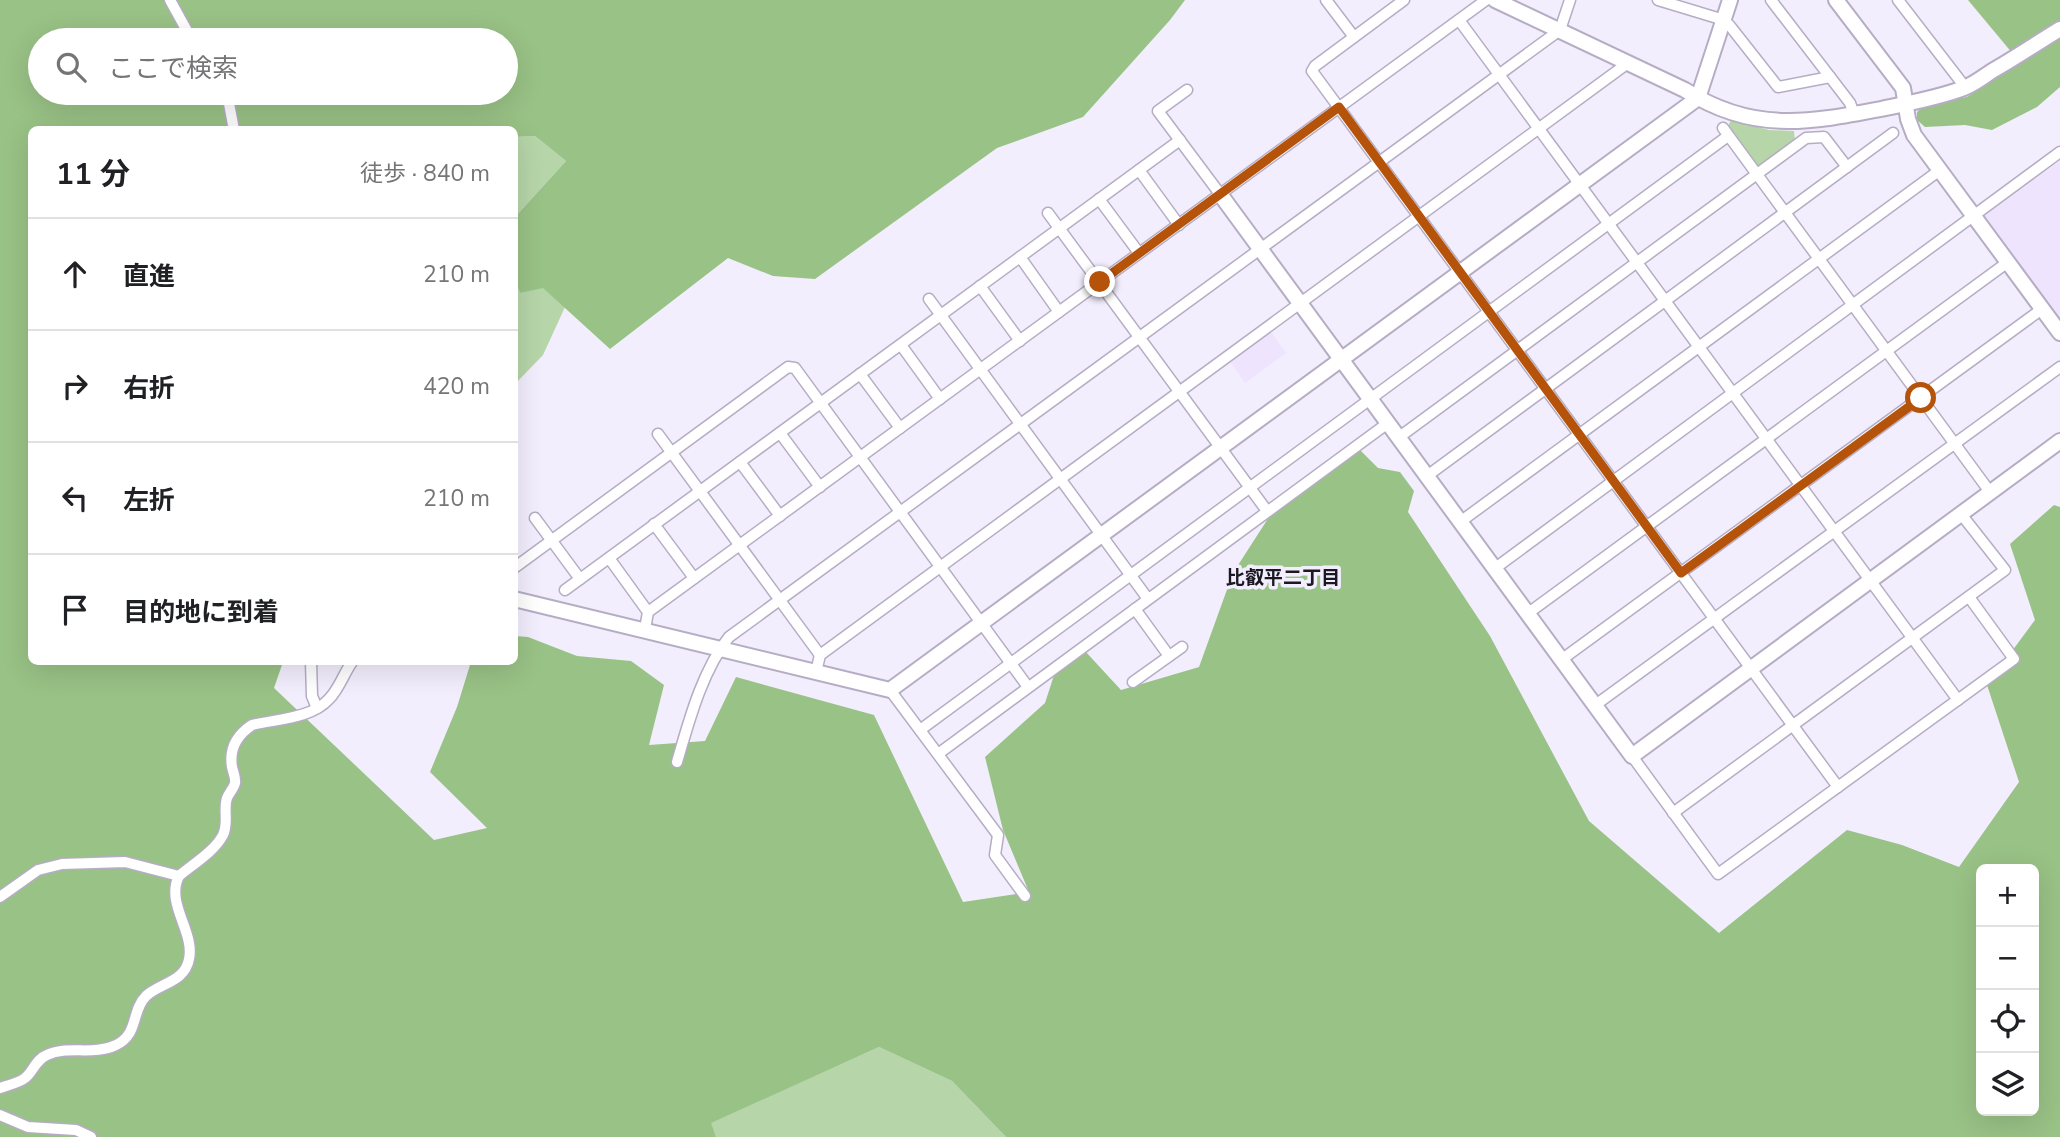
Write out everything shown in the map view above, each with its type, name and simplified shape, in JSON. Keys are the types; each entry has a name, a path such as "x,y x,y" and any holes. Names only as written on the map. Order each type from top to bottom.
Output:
{"street":[{"path":"170,0 185,28"},
{"path":"1326,0 1354,37"},
{"path":"1404,0 1315,66 1312,71 1838,787"},
{"path":"645,629 648,612 1486,0"},
{"path":"1496,0 1729,113 1761,120 1818,120 1907,103 1965,87 2060,29"},
{"path":"677,762 693,708 720,648 729,637 1560,30 1570,0"},
{"path":"1658,0 1724,20 1778,87 1830,77"},
{"path":"890,690 1698,98 1730,0"},
{"path":"1771,0 1850,103 1854,114"},
{"path":"1836,0 1903,88 1914,135 2060,333"},
{"path":"1898,0 1965,87"},
{"path":"1459,20 1958,700"},
{"path":"816,671 820,655 1628,63"},
{"path":"1186,90 1158,111 1718,874 2014,659 1969,597"},
{"path":"229,105 233,126"},
{"path":"920,730 1609,224 1726,132 1990,492"},
{"path":"1427,476 1893,133"},
{"path":"1398,438 1806,138 1824,137 1847,167"},
{"path":"565,590 1180,140"},
{"path":"1494,569 2060,152"},
{"path":"1139,170 1178,225"},
{"path":"1460,522 1940,170"},
{"path":"1100,199 1139,253"},
{"path":"1048,213 1267,512"},
{"path":"1020,257 1059,312"},
{"path":"1527,614 2008,262"},
{"path":"980,286 1020,341"},
{"path":"929,299 1148,599"},
{"path":"1561,660 2042,309"},
{"path":"901,345 940,399"},
{"path":"518,565 788,367 794,368 1028,688"},
{"path":"1594,706 2060,367"},
{"path":"860,374 900,428"},
{"path":"937,754 1388,423"},
{"path":"780,433 820,487"},
{"path":"658,434 820,655"},
{"path":"1632,756 2060,441"},
{"path":"740,462 780,516"},
{"path":"1673,813 2005,570 1961,514"},
{"path":"535,518 580,579"},
{"path":"654,524 694,578"},
{"path":"609,558 648,612"},
{"path":"518,600 890,690 998,835 995,855 1025,896"},
{"path":"1135,609 1169,656"},
{"path":"1133,682 1182,647"},
{"path":"311,665 312,696 317,708"},
{"path":"0,1088 26,1078 48,1054 92,1052 117,1045 131,1032 144,998 183,974 190,958 175,893 176,881 224,834 227,822 226,802 235,782 232,751 236,740 252,725 303,715 317,708 330,698 350,665"},
{"path":"0,897 38,870 75,862 125,862 179,876"},
{"path":"0,1115 28,1127 76,1130 91,1137"}],"shaded area":[{"path":"2060,161 2060,325 1981,218"},
{"path":"1272,333 1286,353 1245,383 1229,360 1263,335"}],"green space":[{"path":"0,0 1185,0 1083,117 997,148 815,279 773,276 728,258 610,349 543,288 520,293 518,288 518,214 566,161 535,136 518,137 518,126 28,126 28,665 282,665 274,688 434,840 487,828 430,772 457,707 470,665 518,665 518,636 528,637 577,656 631,661 664,685 649,745 705,741 736,677 874,715 963,902 1029,892 1003,830 985,757 1045,703 1055,672 1085,651 1121,690 1199,667 1233,573 1269,517 1359,449 1378,468 1400,472 1414,491 1408,512 1490,636 1589,821 1719,933 1847,830 1902,845 1959,867 2019,782 1987,685 2035,620 2010,544 2054,505 2060,507 2060,1137 1006,1137 952,1081 879,1047 711,1123 716,1137 0,1137"},
{"path":"1968,0 2060,0 2060,26 2013,54"},
{"path":"2060,37 2060,87 2037,107 1992,130 1965,125 1925,127 1917,120 1917,112 1926,104 1967,97"},
{"path":"1731,120 1769,130 1794,131 1795,141 1758,169 1727,128"},
{"path":"535,136 566,161 518,214 518,137"},
{"path":"543,287 565,307 543,355 518,381 518,289 520,293"},
{"path":"879,1047 952,1081 1006,1137 716,1137 710,1123"}],"district":[{"name":"比叡平二丁目","path":"1283,577"}],"route":[{"path":"1100,282 1339,107 1681,573 1921,398"}]}
